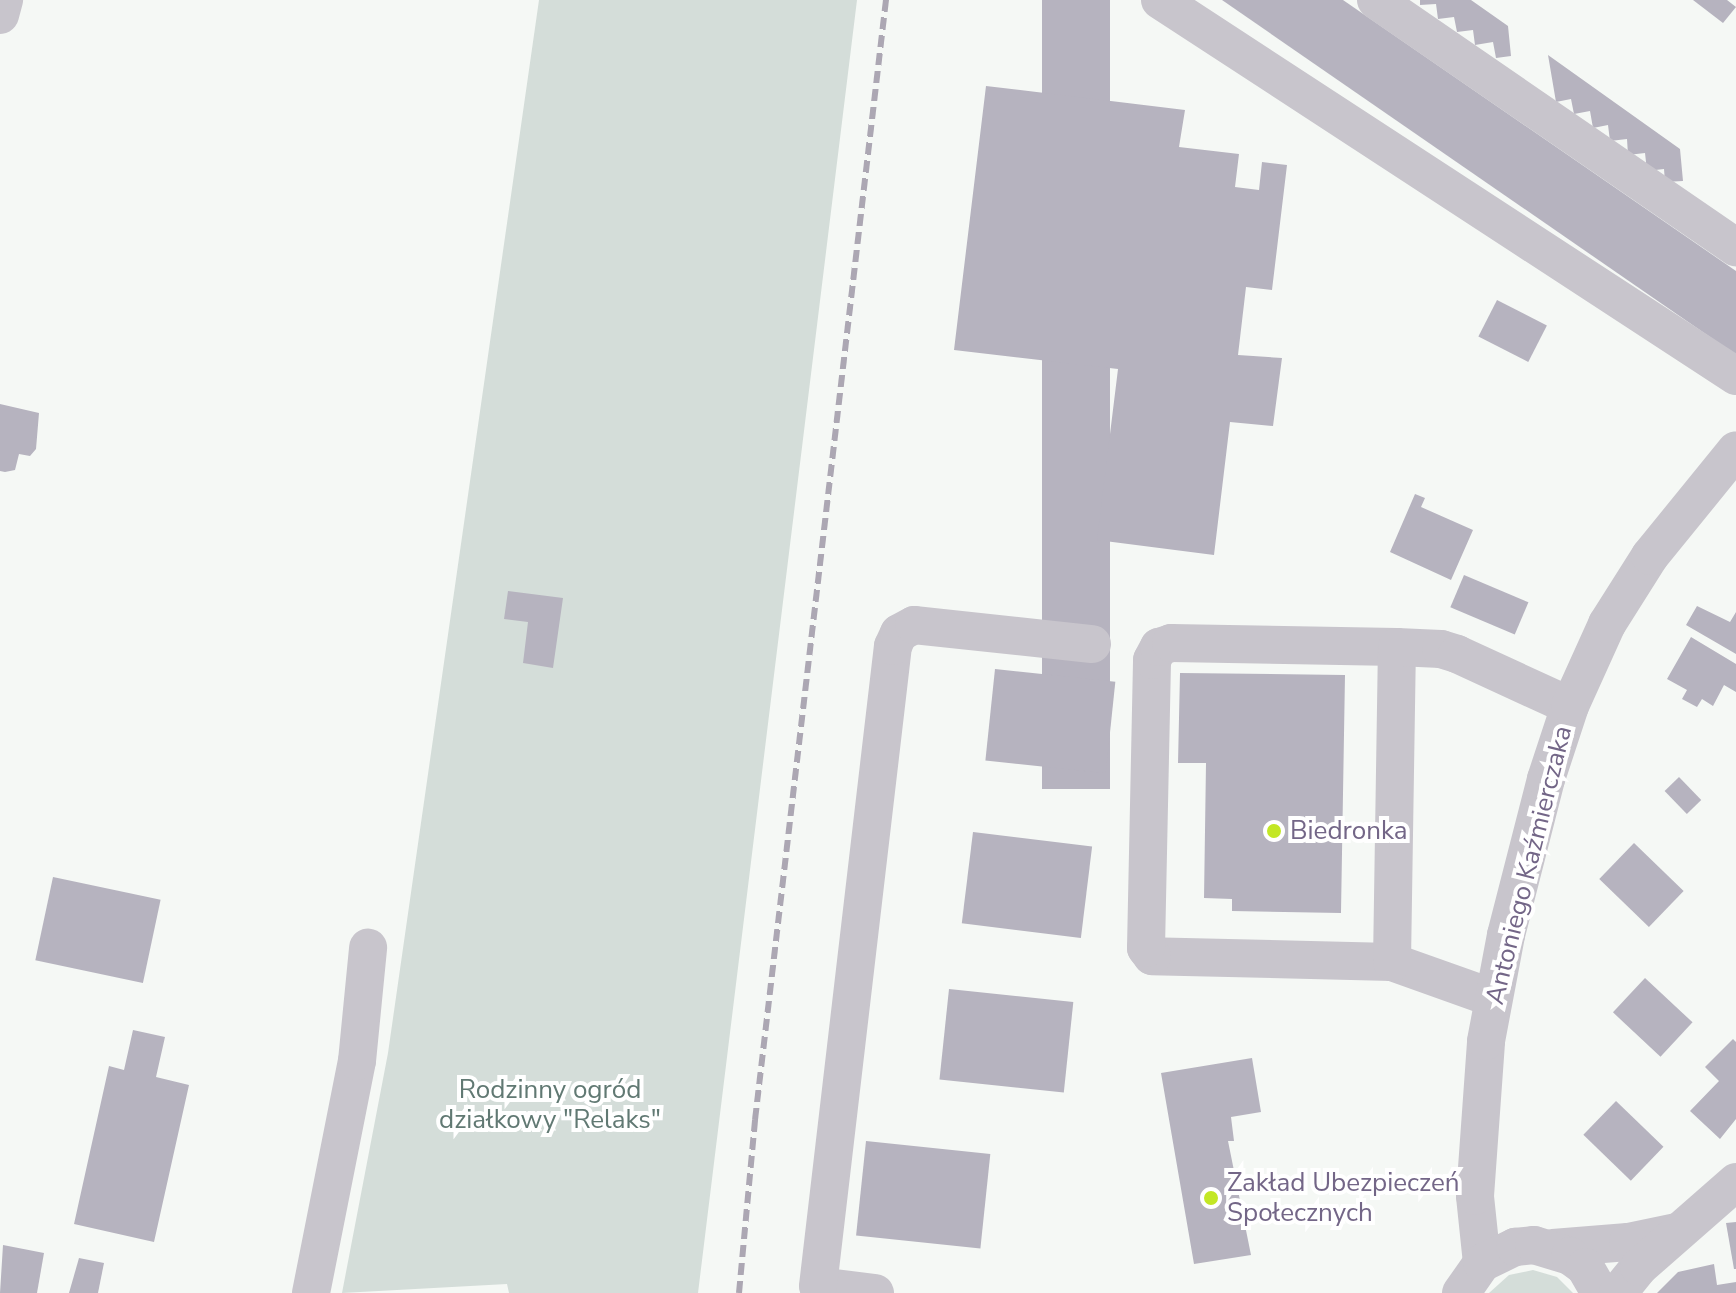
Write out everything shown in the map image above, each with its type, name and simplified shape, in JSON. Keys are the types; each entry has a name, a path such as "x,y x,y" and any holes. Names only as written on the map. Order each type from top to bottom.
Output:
{"street":[{"path":"0,15 4,0"},
{"path":"1160,0 1736,376"},
{"path":"1376,0 1736,247"},
{"name":"Antoniego Kaźmierczaka","path":"1486,1268 1489,1194 1478,1139 1493,998 1542,793 1570,706 1607,624 1650,556 1736,450"},
{"path":"875,1293 818,1286 893,646 899,633 914,625 1092,644"},
{"path":"1493,998 1392,962 1152,956 1146,948 1152,660 1159,647 1171,643 1441,649 1570,706"},
{"path":"1392,962 1397,647"},
{"path":"311,1293 357,1061 368,948"},
{"path":"1618,1293 1639,1267 1736,1182"},
{"path":"1486,1268 1553,1248 1628,1242 1679,1231"},
{"path":"1553,1248 1585,1267 1600,1293"}],"green space":[{"name":"Rodzinny ogród działkowy \"Relaks\"","path":"539,0 857,0 698,1293 509,1293 507,1284 342,1293 388,1053"},
{"path":"1533,1270 1557,1277 1573,1293 1489,1293 1509,1275"}],"building":[{"path":"1042,0 1110,0 1110,789 1042,789"},
{"path":"1222,0 1343,0 1736,271 1736,355"},
{"path":"1420,0 1471,0 1508,26 1511,56 1496,58 1493,42 1475,45 1473,30 1457,32 1454,17 1438,19 1436,4 1420,5"},
{"path":"1693,0 1727,0 1736,7 1723,23"},
{"path":"1548,55 1680,149 1683,181 1665,182 1664,169 1647,171 1645,153 1628,155 1627,139 1610,141 1608,125 1593,128 1590,111 1574,114 1571,99 1556,102"},
{"path":"986,86 1185,110 1179,147 1239,154 1235,187 1259,190 1262,162 1287,165 1272,290 1246,287 1238,355 1282,358 1273,426 1230,422 1214,555 1097,540 1118,369 954,350"},
{"path":"1497,300 1547,325 1528,362 1478,337"},
{"path":"0,404 39,413 36,449 30,456 19,454 15,470 5,472 0,471"},
{"path":"1415,494 1425,498 1421,507 1473,530 1451,580 1390,552"},
{"path":"1464,575 1528,602 1515,635 1450,607"},
{"path":"508,591 563,598 553,668 523,663 528,622 504,619"},
{"path":"1697,606 1730,622 1736,612 1736,654 1686,625"},
{"path":"1691,637 1736,664 1736,692 1724,685 1713,706 1702,699 1697,707 1682,699 1687,690 1667,679"},
{"path":"995,669 1115,682 1106,773 985,760"},
{"name":"Biedronka","path":"1180,673 1345,675 1341,913 1232,911 1232,899 1204,898 1206,763 1178,763"},
{"path":"1679,777 1701,800 1687,814 1665,791"},
{"path":"973,832 1092,847 1081,938 962,923"},
{"path":"1634,843 1684,891 1649,927 1599,879"},
{"path":"53,877 161,900 143,983 35,960"},
{"path":"1645,978 1693,1022 1660,1057 1613,1012"},
{"path":"949,989 1073,1002 1064,1093 939,1080"},
{"path":"133,1030 165,1037 156,1077 189,1085 154,1242 74,1224 109,1066 124,1070"},
{"path":"1733,1039 1736,1042 1736,1119 1720,1139 1690,1111 1719,1081 1705,1067"},
{"name":"Zakład Ubezpieczeń Społecznych","path":"1252,1058 1261,1112 1231,1117 1234,1141 1228,1141 1251,1255 1194,1264 1161,1073"},
{"path":"1616,1101 1663,1147 1631,1181 1583,1135"},
{"path":"866,1141 990,1154 980,1249 856,1235"},
{"path":"1736,1222 1736,1269 1734,1269 1726,1223"},
{"path":"3,1245 44,1253 37,1293 0,1293"},
{"path":"79,1258 104,1263 98,1293 69,1293"},
{"path":"1714,1264 1717,1285 1736,1282 1736,1293 1657,1293 1678,1272"}],"railway":[{"path":"739,1293 755,1120 886,0"}],"place":[{"name":"Biedronka","path":"1274,831"},
{"name":"Zakład Ubezpieczeń Społecznych","path":"1211,1198"}]}
